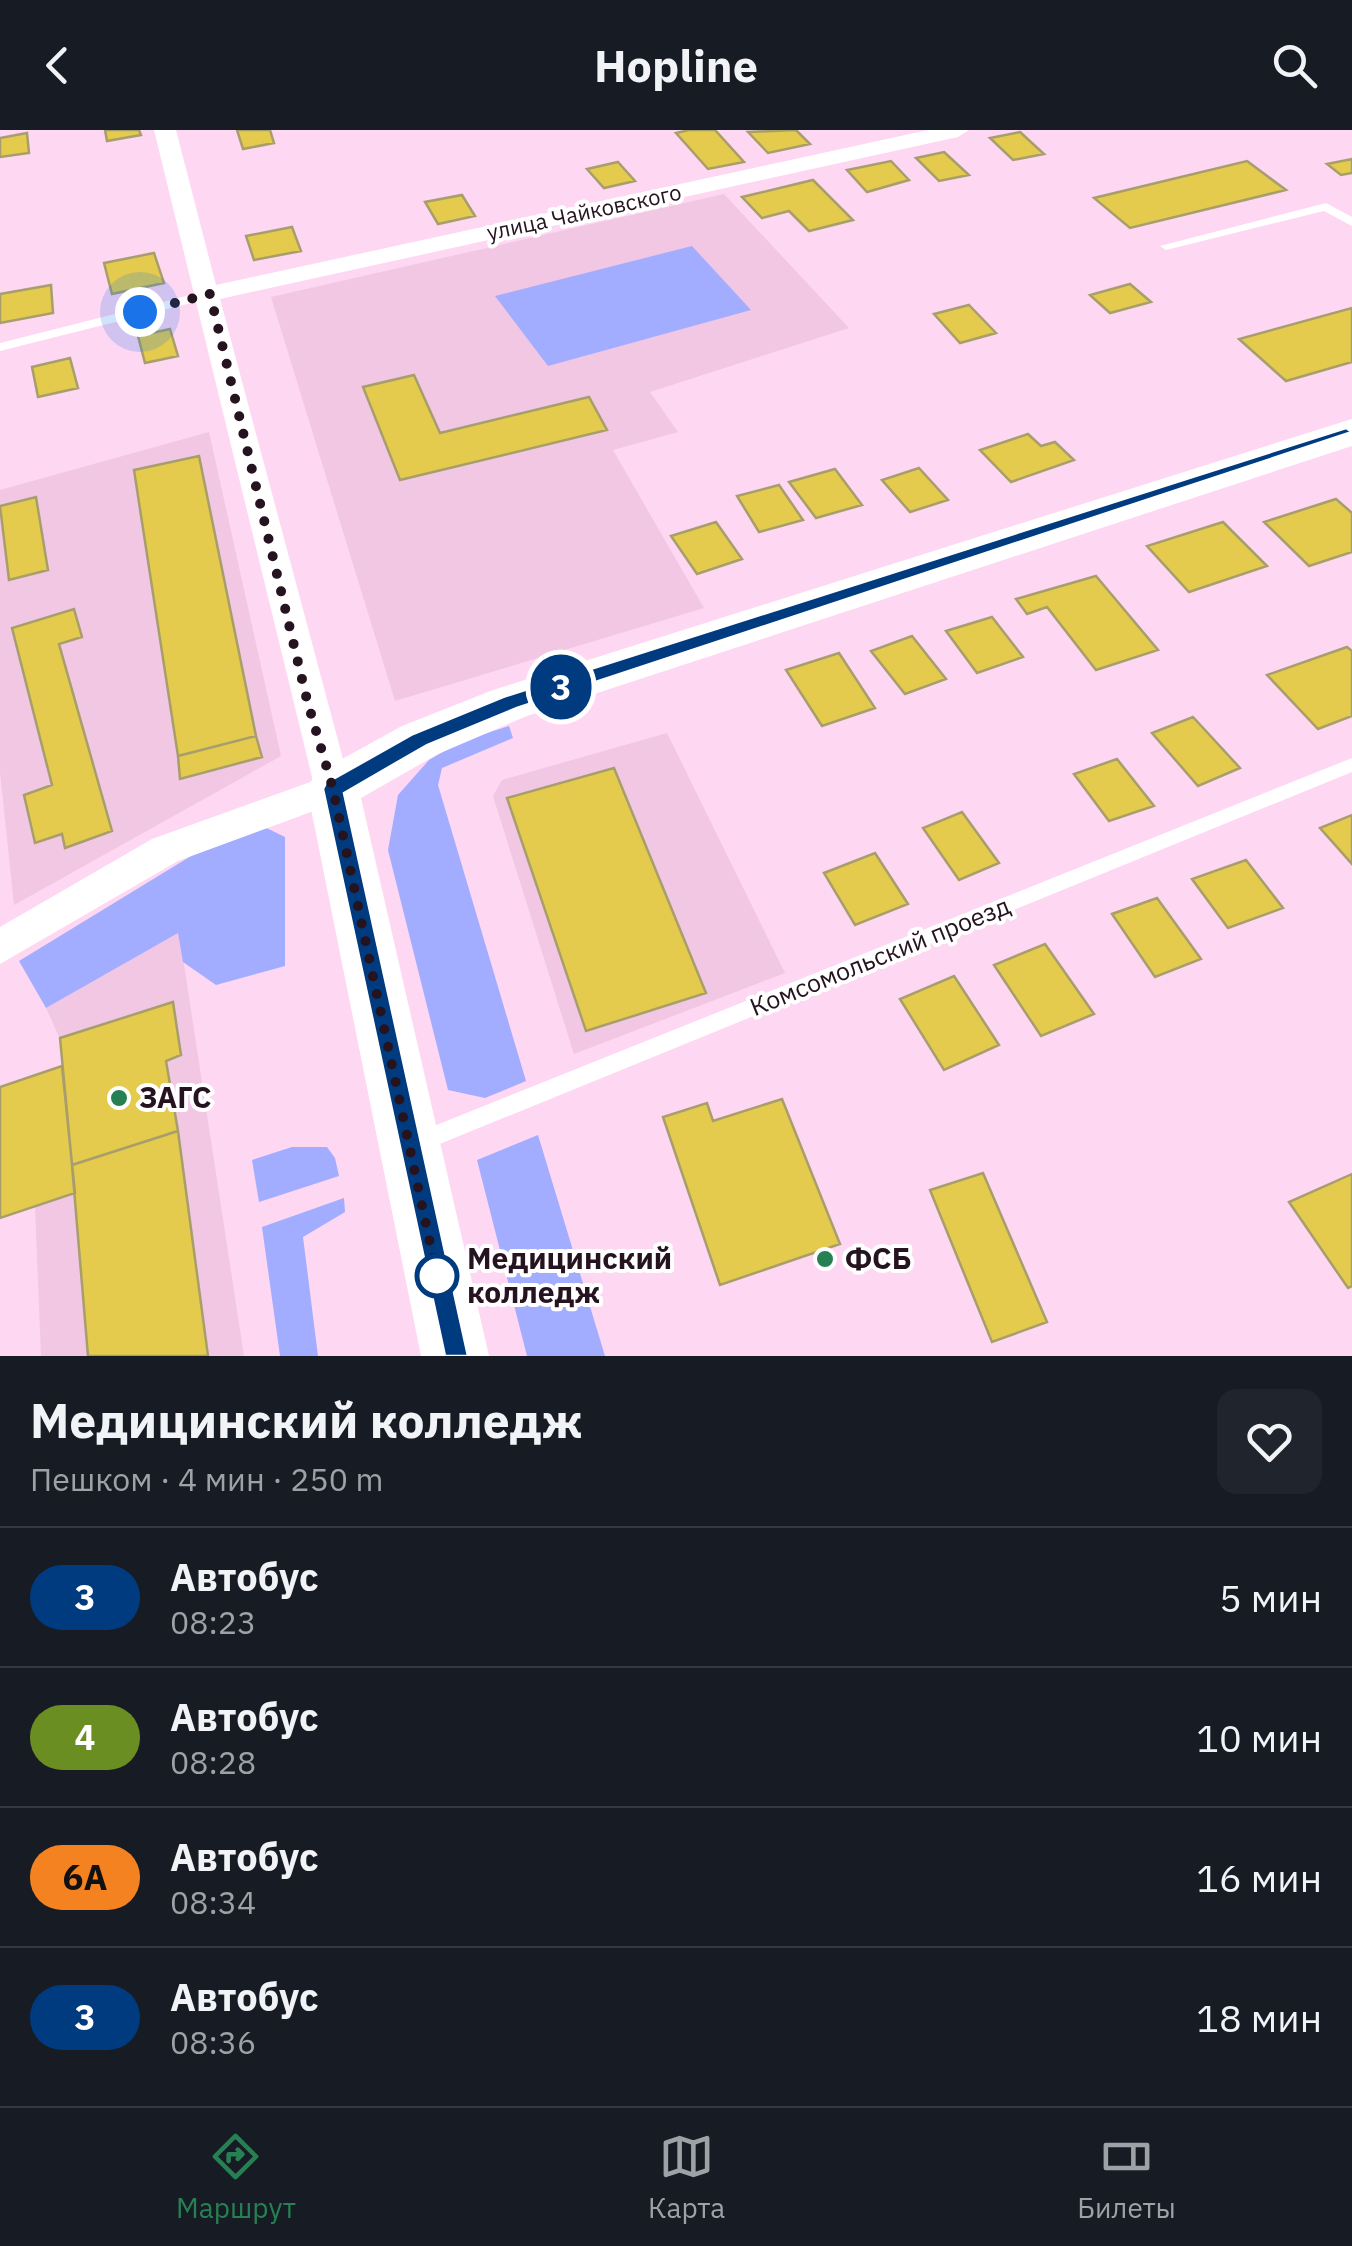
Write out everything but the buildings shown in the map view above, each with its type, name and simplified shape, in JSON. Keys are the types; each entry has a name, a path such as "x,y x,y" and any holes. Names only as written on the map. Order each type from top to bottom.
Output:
{"main road":[{"path":"455,1356 333,789 420,740 510,702 1352,432"}],"street":[{"path":"0,947 164,850 333,789 307,700 210,294 166,130"},
{"name":"улица Чайковского","path":"210,294 958,130"}],"lane":[{"path":"1166,246 1326,206 1352,222"},
{"path":"0,347 210,294"},
{"name":"Комсомольский проезд","path":"408,1147 1352,765"}],"shaded area":[{"path":"724,194 849,328 650,392 678,432 613,450 704,608 395,701 271,297"},
{"path":"692,246 751,310 548,366 495,296"},
{"path":"209,432 281,756 14,905 0,772 0,490"},
{"path":"509,726 513,738 442,768 438,785 526,1081 485,1098 448,1090 388,850 398,795 429,760 462,741"},
{"path":"667,733 785,973 574,1054 493,796 502,780"},
{"path":"250,820 285,837 285,966 216,985 183,962 178,933 46,1008 19,961"},
{"path":"179,932 244,1356 41,1356 35,1206 75,1193 60,1039 46,1008"},
{"path":"538,1135 605,1356 527,1356 477,1160"},
{"path":"292,1147 327,1147 335,1158 339,1176 259,1202 252,1160"},
{"path":"344,1198 345,1212 303,1237 318,1356 280,1356 262,1227"}],"bus line":[{"name":"3","path":"455,1356 333,789 420,740 510,702 1352,432"}],"place":[{"name":"ЗАГС","path":"119,1098"},
{"name":"ФСБ","path":"825,1259"},
{"name":"Медицинский колледж","path":"437,1276"}],"route":[{"path":"140,312 210,294 307,700 333,789 437,1276"}]}
